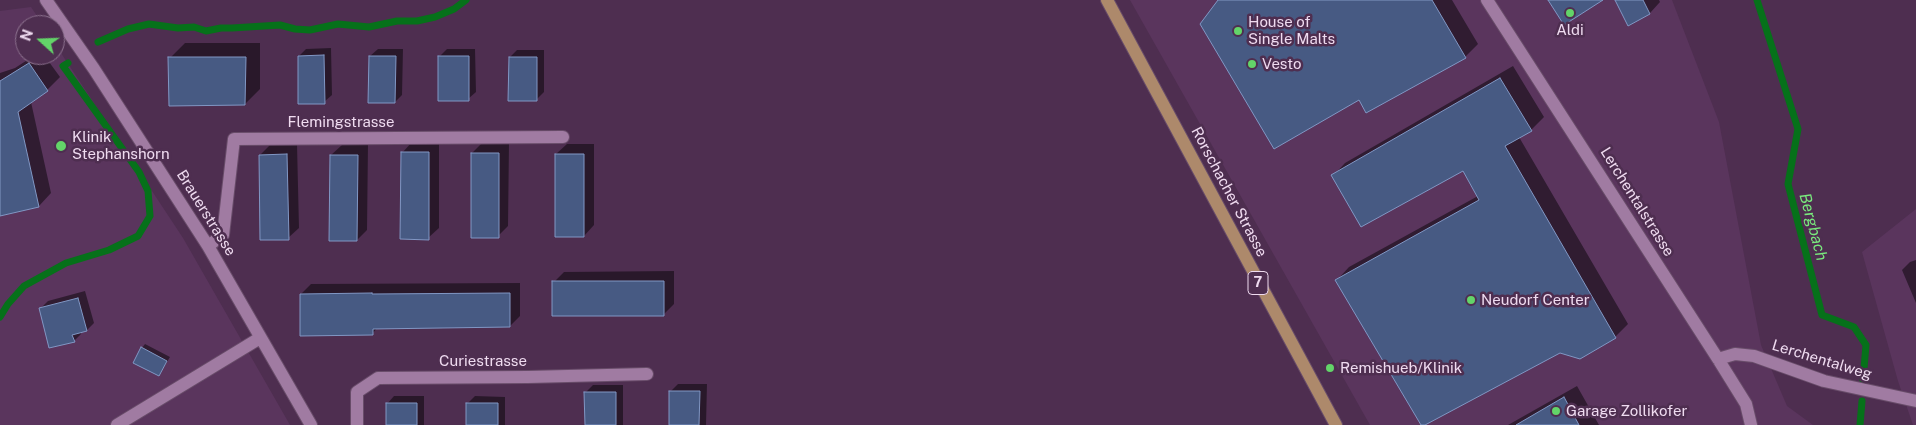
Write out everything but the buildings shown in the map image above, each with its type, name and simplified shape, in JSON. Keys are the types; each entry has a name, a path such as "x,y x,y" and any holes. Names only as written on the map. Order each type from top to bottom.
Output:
{"main road":[{"name":"Rorschacher Strasse","path":"1107,0 1336,425"}],"street":[{"name":"Brauerstrasse","path":"46,0 94,69 208,246 311,425"},
{"name":"Lerchentalstrasse","path":"1488,0 1746,404 1751,425"},
{"name":"Flemingstrasse","path":"208,246 222,235 234,139 562,137"},
{"path":"116,425 260,338"},
{"name":"Lerchentalweg","path":"1718,359 1735,354 1754,356 1824,381 1916,401"},
{"name":"Curiestrasse","path":"357,425 357,392 378,378 647,374"}],"shaded area":[{"path":"1130,0 1672,0 1719,122 1761,345 1787,406 1813,425 1370,425"},
{"name":"Klinik Stephanshorn","path":"31,7 36,15 15,15 15,65 65,65 65,59 183,238 290,425 0,425 0,11"},
{"path":"1916,209 1916,425 1913,425 1898,381 1862,252"}],"waterway":[{"path":"98,42 128,29 149,24 178,28 194,27 206,31 221,28 280,25 310,30 338,24 369,27 397,21 417,21 435,17 454,9 466,0"},
{"name":"Bergbach","path":"1757,0 1798,129 1788,184 1822,315 1854,327 1866,345 1863,380"},
{"path":"0,317 8,304 24,286 66,263 109,250 138,236 150,216 148,191 139,172 63,66 68,63"},
{"name":"Bergbach","path":"1860,425 1862,401"}],"place":[{"name":"Aldi","path":"1570,13"},
{"name":"House of Single Malts","path":"1238,31"},
{"name":"Vesto","path":"1252,64"},
{"name":"Klinik Stephanshorn","path":"61,146"},
{"name":"Neudorf Center","path":"1471,300"},
{"name":"Remishueb/Klinik","path":"1330,368"},
{"name":"Garage Zollikofer","path":"1556,411"}]}
